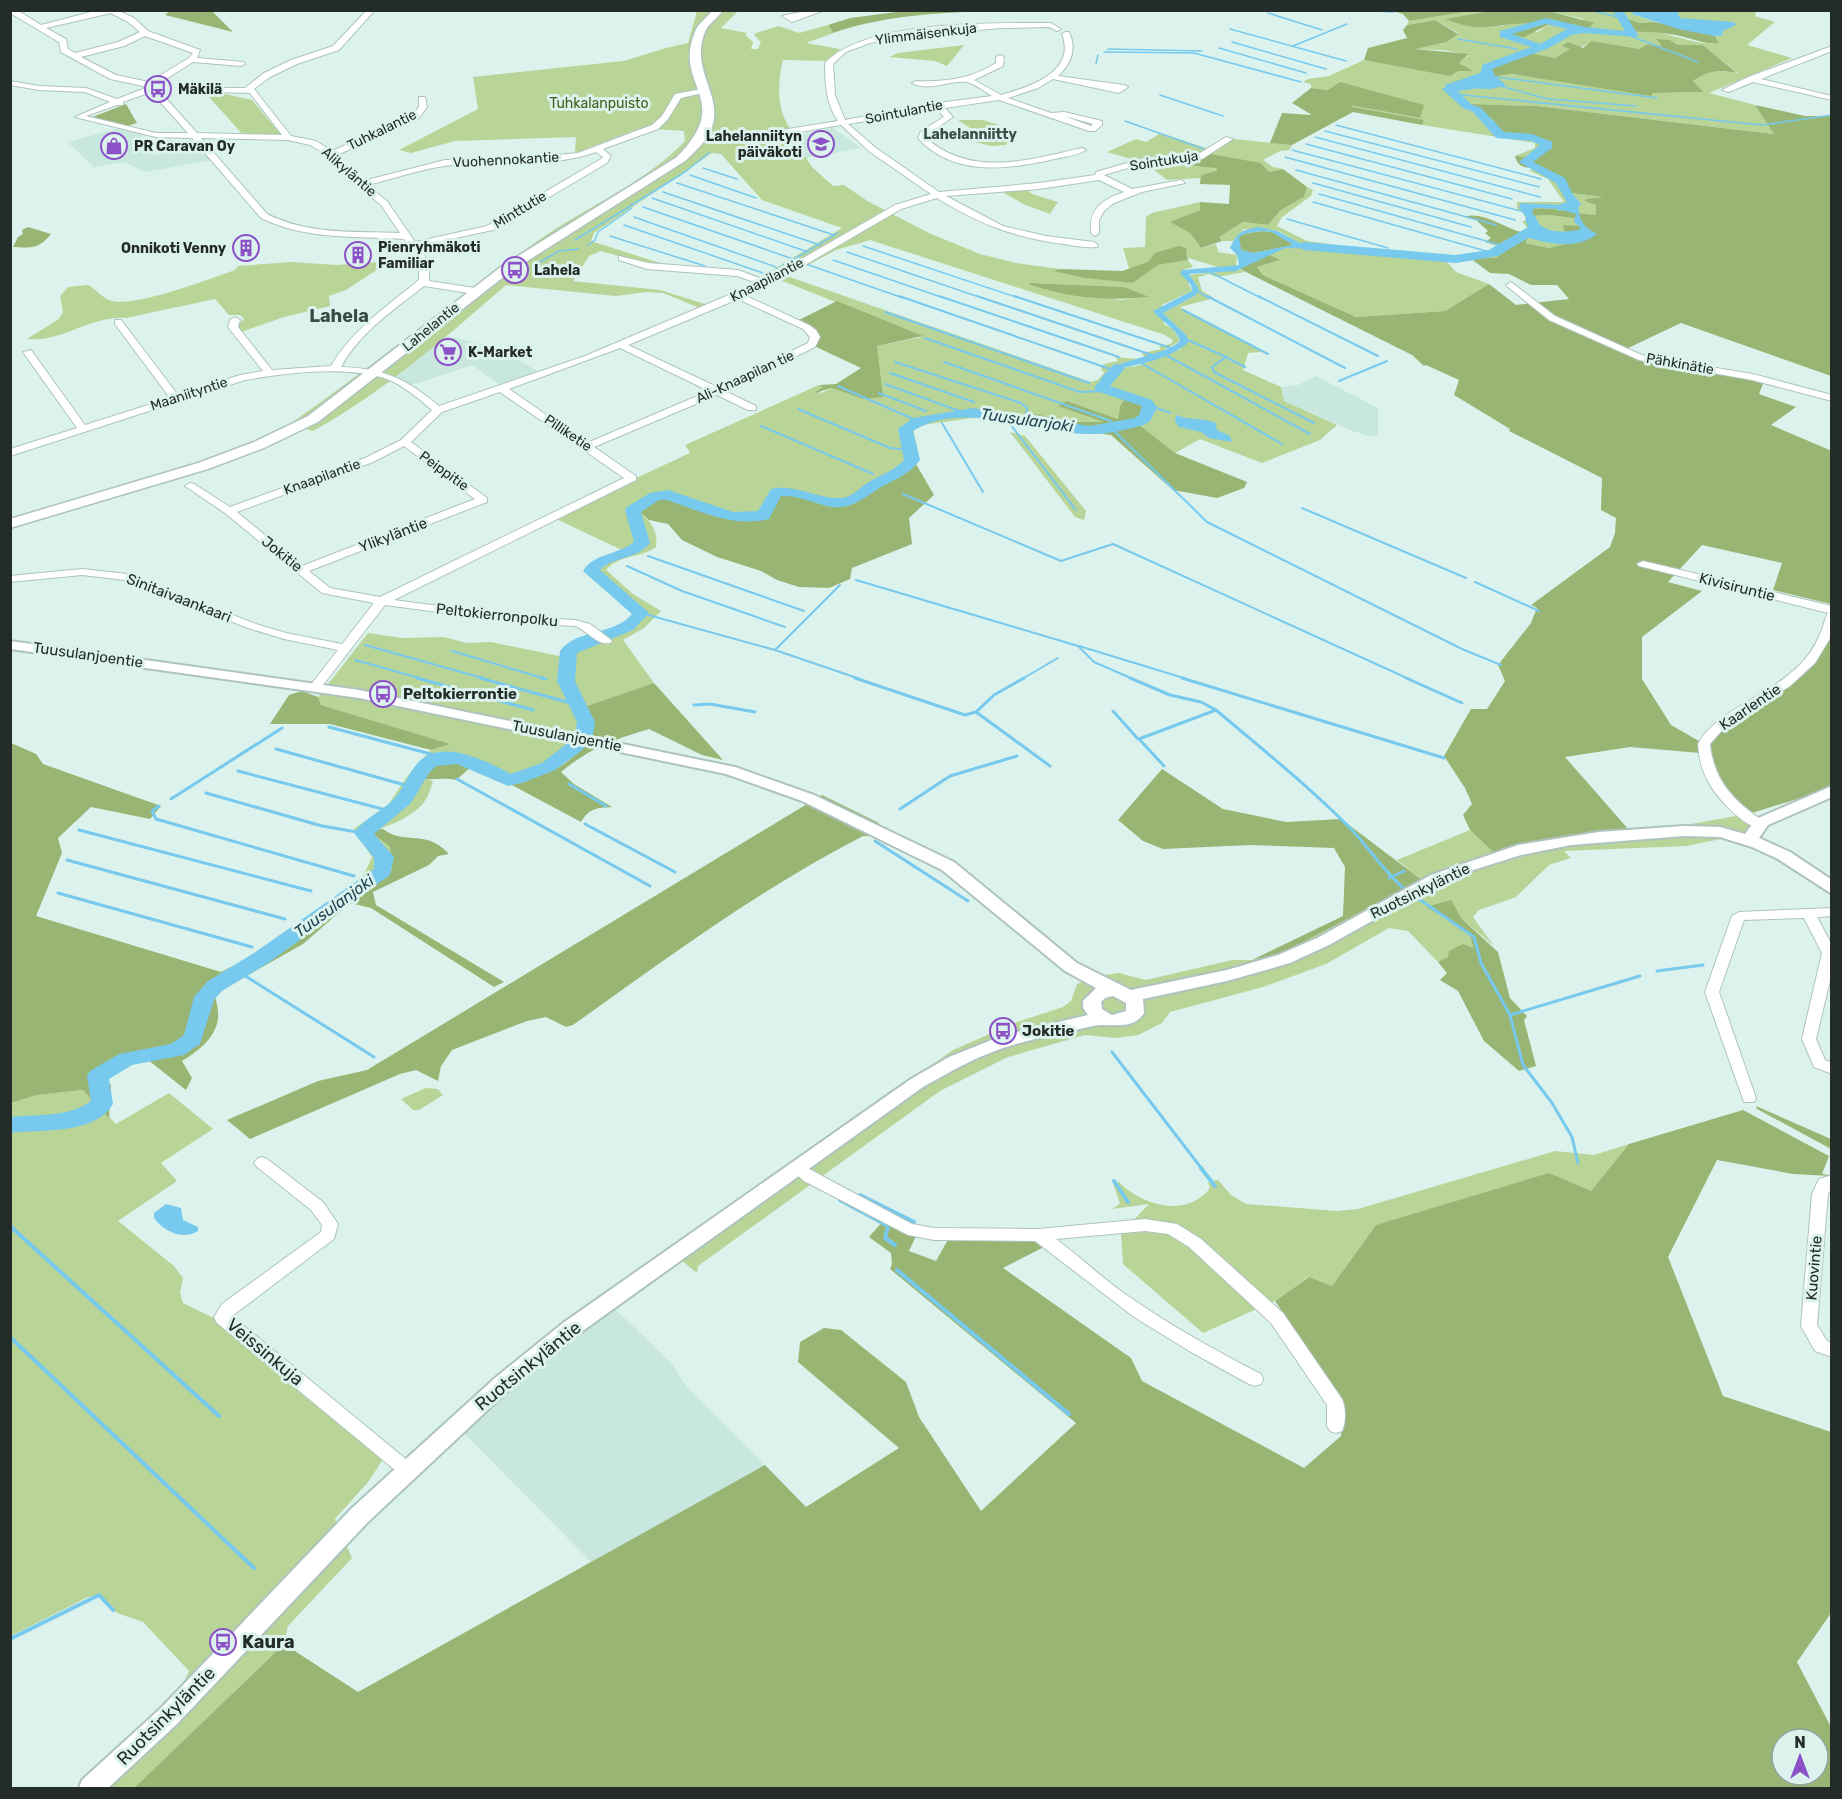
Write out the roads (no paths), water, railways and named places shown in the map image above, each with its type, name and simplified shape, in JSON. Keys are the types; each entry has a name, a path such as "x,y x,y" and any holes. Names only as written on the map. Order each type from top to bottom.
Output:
{"main road":[{"path":"703,139 709,115 704,90 696,73 695,49 699,32 718,10"},
{"name":"Lahelantie","path":"10,524 203,466 259,445 313,419 373,374 475,291 534,250 681,159 703,139"}],"street":[{"path":"11,10 63,41 63,50 97,72 122,81 150,87 264,216 274,222 293,229 405,236"},
{"path":"217,90 248,90 267,75 294,62 336,48 372,10"},
{"path":"10,82 39,88 86,90 120,103 192,60 197,52 145,33 131,20 112,11 88,12 41,27"},
{"name":"Ylimmäisenkuja","path":"843,124 831,102 829,63 844,49 867,42 925,32 1019,25 1051,25 1057,29"},
{"path":"74,56 121,44 145,33"},
{"path":"1053,77 1065,65 1069,51 1069,40 1066,34"},
{"path":"1726,90 1832,48"},
{"path":"1815,54 1830,60"},
{"path":"916,83 943,84 968,80 994,69 1000,64 1000,57"},
{"path":"192,60 241,64"},
{"path":"1053,77 1075,82 1119,92 1124,87 1083,81 1075,82"},
{"name":"Sointulantie","path":"703,139 766,137 938,105 1000,97 1053,77"},
{"path":"1751,79 1832,98"},
{"path":"968,80 1000,97 1051,115 1092,129 1099,123 1064,114 1051,115"},
{"path":"248,90 263,104 288,138"},
{"name":"Vuohennokantie","path":"361,184 445,164 560,158 598,149 655,127 665,117 678,96 704,90"},
{"name":"Tuhkalantie","path":"332,154 415,117 423,107 422,99"},
{"name":"Alikyläntie","path":"120,103 79,117 156,135 195,138 288,138 313,143 332,154 361,184 384,202 424,262 423,283"},
{"path":"938,105 948,119 924,133 922,138 938,154 980,164 1027,163 1082,150"},
{"path":"843,124 890,164 998,227 1057,242 1094,245"},
{"name":"Sointukuja","path":"1100,177 1100,174 1144,161 1200,157 1229,139"},
{"name":"Minttutie","path":"412,245 490,228 604,161 607,156 598,149"},
{"path":"1027,163 1039,186"},
{"path":"1100,177 1131,192"},
{"name":"Knaapilantie","path":"229,511 369,460 405,442 438,410 503,389 621,345 738,296 765,283 888,212 940,194 1039,186 1100,177"},
{"path":"1095,233 1095,218 1102,207 1131,192 1181,183"},
{"path":"622,258 647,266 738,273 765,283"},
{"path":"335,368 358,335 423,283 475,291"},
{"name":"Pähkinätie","path":"1511,285 1552,318 1642,358 1753,377 1832,398"},
{"name":"Ali-Knaapilan tie","path":"588,446 717,391 812,345 815,337 813,332 806,327 738,296"},
{"path":"235,320 233,327 269,372"},
{"path":"118,322 176,399"},
{"path":"621,345 752,408"},
{"path":"28,352 83,429"},
{"name":"Maaniityntie","path":"10,453 243,377 269,372 335,368 373,374"},
{"path":"373,374 403,382 438,410"},
{"name":"Pilliketie","path":"382,601 632,478 503,389"},
{"name":"Peippitie","path":"405,442 483,500"},
{"name":"Jokitie","path":"190,486 229,511 326,591 382,601"},
{"name":"Ylikyläntie","path":"302,570 483,500"},
{"name":"Kivisiruntie","path":"1643,564 1832,610"},
{"name":"Sinitaivaankaari","path":"10,579 82,572 127,578 252,626 284,636 345,648"},
{"path":"315,687 382,601"},
{"name":"Peltokierronpolku","path":"382,601 522,620 574,622 595,631 606,640"},
{"name":"Kaarlentie","path":"1760,825 1735,809 1720,792 1708,767 1704,744 1725,721 1778,689 1806,665 1825,641 1832,615"},
{"name":"Tuusulanjoentie","path":"10,645 315,687 568,737 762,779 912,846 948,866 972,883 1071,967 1127,998"},
{"path":"1749,840 1760,825 1832,791"},
{"name":"Ruotsinkyläntie","path":"1127,998 1207,981 1285,959 1324,941 1437,879 1503,854 1566,839 1711,831 1749,840 1792,858 1832,889"},
{"path":"1749,1098 1712,992 1739,916 1832,912"},
{"path":"1808,913 1829,952 1809,1039 1820,1063 1832,1069"},
{"name":"Tuusulanjoentie","path":"1071,967 1096,1008"},
{"path":"1099,993 1127,998 1135,1013 1120,1021 1096,1008 1099,993"},
{"name":"Ruotsinkyläntie","path":"91,1788 169,1716 317,1559 407,1470 502,1384 570,1329 917,1083 955,1061 1096,1008"},
{"name":"Veissinkuja","path":"262,1163 317,1206 330,1224 328,1235 228,1309 222,1317 407,1470"},
{"path":"798,1169 908,1229 934,1234 1038,1235 1145,1225 1171,1228 1195,1243 1277,1318 1336,1404 1336,1426"},
{"name":"Kuovintie","path":"1832,1181 1824,1184 1820,1194 1809,1326 1817,1341 1832,1351"},
{"path":"1038,1235 1065,1252 1103,1286 1214,1358 1255,1379"}],"water":[{"path":"1634,11 1677,11 1680,18 1734,22 1736,25 1721,32 1724,35 1715,36 1678,29 1632,14"},
{"path":"1483,66 1491,67 1492,75 1506,85 1491,89 1454,88 1457,92 1447,93 1445,85 1480,73"},
{"path":"1566,196 1579,202 1582,220 1587,228 1596,235 1578,243 1558,244 1520,235 1532,226 1519,207 1521,203 1564,205 1568,201","holes":["1536,208 1559,209 1576,214 1574,222 1581,228 1564,232 1544,228 1539,224 1532,210"]},
{"path":"1259,227 1277,231 1300,243 1329,245 1330,249 1285,248 1236,271 1189,274 1199,289 1196,295 1163,313 1187,336 1188,343 1165,356 1121,368 1105,386 1099,387 1102,377 1120,364 1159,352 1180,341 1172,329 1153,311 1192,291 1191,285 1180,273 1183,270 1239,265 1237,255 1230,248 1235,238 1244,231","holes":["1272,232 1293,245 1253,253 1241,250 1239,237 1247,233"]},
{"path":"1176,415 1216,423 1217,430 1230,436 1232,442 1209,438 1201,432 1179,427 1175,421"},
{"path":"166,1204 181,1208 183,1220 198,1227 198,1231 180,1235 158,1223 154,1218 154,1213"}],"waterway":[{"path":"1355,10 1393,12"},
{"path":"1589,10 1622,18"},
{"name":"Tuusulanjoki","path":"1499,84 1490,78 1486,67 1545,46 1568,32 1584,30 1633,35 1617,10"},
{"path":"1268,13 1322,30"},
{"name":"Tuusulanjoki","path":"1539,48 1530,42 1504,35 1504,33 1546,21 1581,29"},
{"path":"1293,46 1347,24"},
{"path":"1230,29 1346,61"},
{"path":"1628,35 1698,62"},
{"path":"1458,39 1517,49"},
{"path":"1232,42 1326,69"},
{"path":"1219,48 1306,73"},
{"path":"1108,49 1202,51"},
{"path":"1104,52 1194,53 1301,82"},
{"path":"1096,64 1098,55"},
{"path":"1489,76 1657,98"},
{"path":"1500,86 1548,99 1636,106"},
{"name":"Tuusulanjoki","path":"1469,87 1448,89 1467,106 1477,110 1500,135 1538,139 1548,145 1525,162 1561,181 1566,194 1575,204 1562,208"},
{"path":"1453,94 1762,125 1832,115"},
{"path":"1160,95 1223,116"},
{"path":"1125,121 1204,149"},
{"path":"1336,125 1541,179"},
{"path":"1325,131 1539,187"},
{"path":"1315,137 1540,197"},
{"path":"1306,144 1512,199"},
{"path":"1292,150 1528,213"},
{"path":"575,240 685,172 710,152"},
{"path":"1285,157 1515,220"},
{"path":"703,168 737,179"},
{"path":"1296,170 1496,225"},
{"path":"690,175 756,198"},
{"path":"677,183 834,235"},
{"path":"1313,183 1471,227"},
{"path":"663,192 819,245"},
{"path":"1319,194 1504,246"},
{"path":"652,198 807,252"},
{"path":"1313,202 1493,253"},
{"path":"643,207 794,259"},
{"path":"588,245 595,240 598,232 632,208"},
{"path":"634,217 776,267"},
{"path":"1287,219 1388,248"},
{"name":"Tuusulanjoki","path":"1304,246 1456,259 1493,253 1535,228 1531,219"},
{"path":"624,225 763,273"},
{"path":"819,245 838,233"},
{"path":"610,236 705,266"},
{"path":"807,252 819,245"},
{"path":"863,246 1019,298"},
{"path":"537,264 559,251 578,249"},
{"path":"794,259 807,252"},
{"path":"847,252 982,298"},
{"path":"769,274 794,259"},
{"path":"833,260 944,298"},
{"path":"806,264 903,298"},
{"path":"1208,271 1261,298"},
{"path":"1195,290 1209,298"},
{"path":"899,296 1113,370"},
{"path":"939,296 1119,357"},
{"path":"977,296 1155,356"},
{"path":"1014,296 1171,348"},
{"path":"1207,296 1345,368"},
{"path":"1258,296 1378,356"},
{"path":"1183,310 1268,354"},
{"path":"885,312 1089,383"},
{"path":"925,338 1080,392 1103,391"},
{"path":"1186,339 1226,357"},
{"path":"1164,354 1310,434"},
{"path":"1226,357 1245,367"},
{"path":"1226,357 1212,367 1214,372 1314,423"},
{"path":"1339,381 1387,361"},
{"path":"895,362 1021,403 1027,408 1025,420"},
{"path":"944,362 1111,421"},
{"path":"1141,363 1282,444"},
{"name":"Tuusulanjoki","path":"10,1125 71,1119 93,1111 102,1104 98,1076 126,1059 177,1050 193,1039 204,997 215,986 261,958 383,871 384,857 363,833 394,810 430,762 448,757 459,759 480,766 508,780 529,776 549,766 583,740 586,722 566,681 569,651 588,640 618,631 635,621 641,613 591,571 595,564 632,551 642,543 633,510 655,496 668,495 732,517 763,516 776,492 795,492 832,502 850,501 874,485 897,474 908,465 912,460 905,429 918,421 973,412 1090,430 1139,422 1145,418 1150,408 1147,403 1101,388 1118,368"},
{"path":"890,373 974,402"},
{"path":"885,384 965,413"},
{"path":"838,386 918,421"},
{"path":"879,393 926,411"},
{"path":"1149,405 1170,413"},
{"path":"798,409 890,448 911,450"},
{"path":"1004,416 1076,510"},
{"path":"942,423 983,492"},
{"path":"761,426 873,474"},
{"path":"1110,427 1207,522 1462,649 1501,665"},
{"path":"903,494 1061,561 1113,544 1409,679"},
{"path":"1302,508 1466,578"},
{"path":"648,556 804,611"},
{"path":"627,566 682,591 785,627"},
{"path":"856,580 1078,646 1094,662 1133,679"},
{"path":"1475,582 1539,611"},
{"path":"775,650 840,585"},
{"path":"641,613 775,650"},
{"path":"365,645 486,679"},
{"path":"1079,646 1187,679"},
{"path":"775,650 860,679"},
{"path":"452,651 546,679 541,678"},
{"path":"1022,679 1058,658"},
{"path":"355,660 423,679"},
{"path":"417,678 533,710"},
{"path":"480,678 578,705"},
{"path":"855,678 965,715 976,712"},
{"path":"976,712 994,695 1024,678"},
{"path":"1130,678 1170,695 1201,702 1216,710"},
{"path":"1182,678 1444,758"},
{"path":"1406,678 1462,703"},
{"path":"694,705 710,704 755,712"},
{"path":"1164,766 1139,739 1216,710"},
{"path":"1216,710 1333,811 1357,835 1392,877"},
{"path":"1113,711 1138,739"},
{"path":"976,712 1050,766"},
{"path":"329,727 442,757"},
{"path":"171,799 282,728"},
{"path":"276,749 412,787"},
{"path":"900,809 950,776 1017,756"},
{"path":"238,771 390,811"},
{"path":"457,779 650,886"},
{"path":"569,784 606,806"},
{"path":"206,793 322,826 363,833"},
{"path":"159,806 152,811 156,819 354,876"},
{"path":"585,824 675,872"},
{"path":"79,830 311,891"},
{"path":"875,841 968,901"},
{"path":"67,860 285,919"},
{"path":"1392,877 1404,871"},
{"path":"1392,877 1408,892"},
{"path":"58,893 252,947"},
{"path":"1413,895 1474,937 1481,963 1510,1015"},
{"path":"1657,971 1703,965"},
{"path":"239,972 374,1057"},
{"path":"1510,1015 1640,976"},
{"path":"1510,1015 1523,1065 1552,1103 1572,1137 1578,1163"},
{"path":"1112,1052 1202,1169"},
{"path":"1201,1168 1215,1186"},
{"path":"1114,1181 1128,1202"},
{"path":"860,1195 914,1222"},
{"path":"840,1200 888,1226 885,1238 895,1245"},
{"path":"10,1226 219,1416"},
{"path":"897,1270 1069,1414"},
{"path":"10,1337 254,1568"},
{"path":"10,1639 99,1595 113,1610"}],"place":[{"name":"Mäkilä","path":"158,89"},
{"name":"Lahelanniityn päiväkoti","path":"821,144"},
{"name":"PR Caravan Oy","path":"114,146"},
{"name":"Onnikoti Venny","path":"246,248"},
{"name":"Pienryhmäkoti Familiar","path":"358,255"},
{"name":"Lahela","path":"515,270"},
{"name":"K-Market","path":"448,352"},
{"name":"Peltokierrontie","path":"383,694"},
{"name":"Jokitie","path":"1003,1031"},
{"name":"Kaura","path":"223,1642"}],"district":[{"name":"Lahelanniitty","path":"970,134"},
{"name":"Lahela","path":"339,316"}],"park label":[{"name":"Tuhkalanpuisto","path":"599,103"}]}
